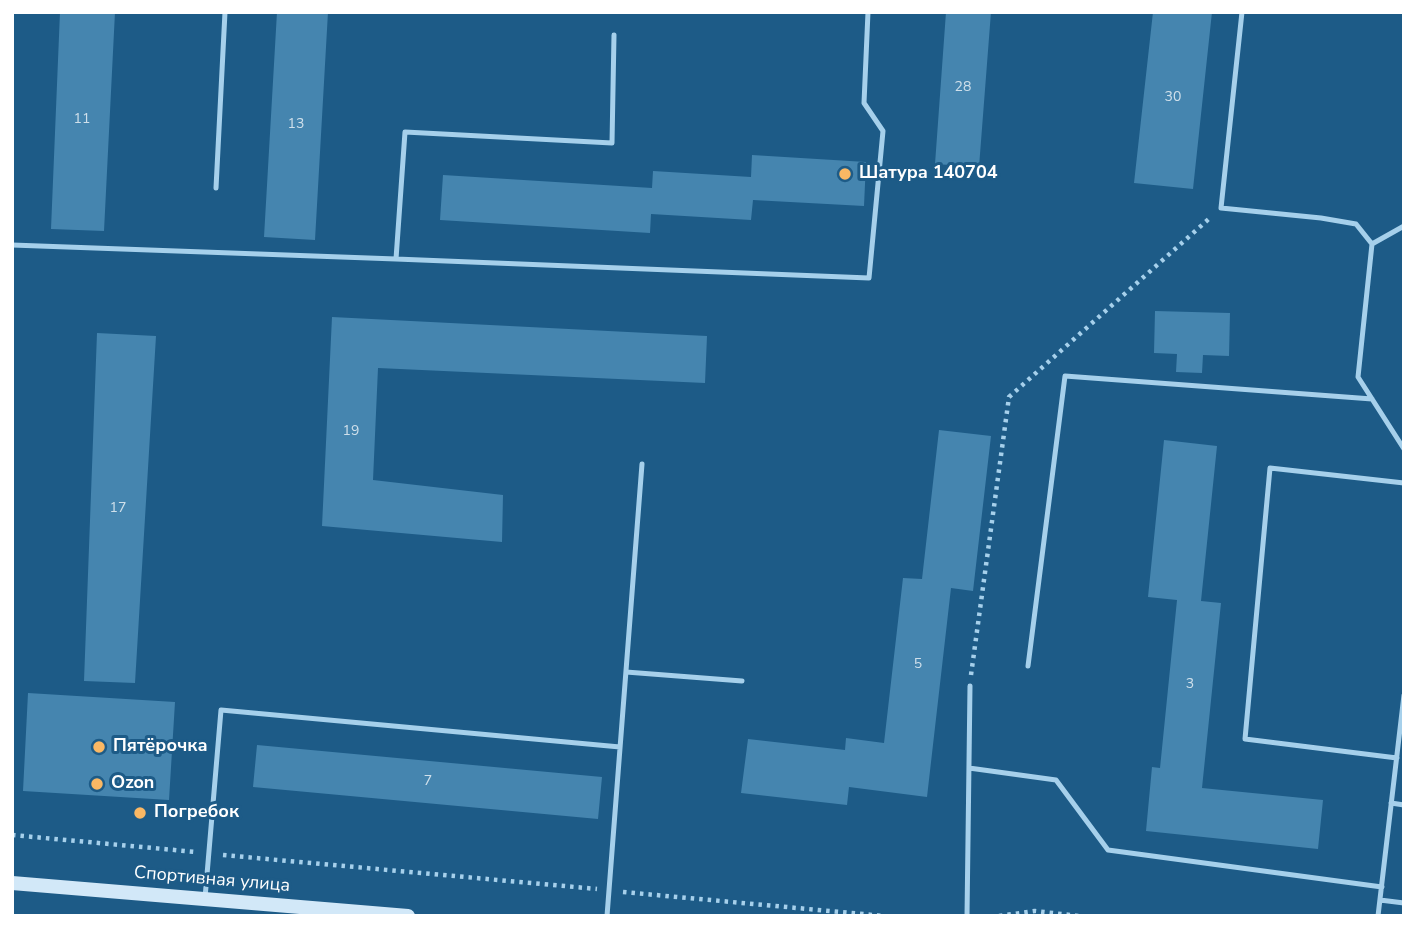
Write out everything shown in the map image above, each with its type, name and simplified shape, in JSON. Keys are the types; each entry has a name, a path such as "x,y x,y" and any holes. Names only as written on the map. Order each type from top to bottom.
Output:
{"street":[{"name":"Спортивная улица","path":"12,883 408,916"}],"lane":[{"path":"216,188 225,12"},
{"path":"12,245 869,278 883,131 863,103 868,12"},
{"path":"1242,12 1221,208 1356,224 1372,244 1358,377 1404,449"},
{"path":"396,258 405,132 612,143 614,36"},
{"path":"1372,244 1404,226"},
{"path":"1028,666 1065,376 1372,400"},
{"path":"607,916 642,464"},
{"path":"1397,758 1245,739 1270,468 1404,483"},
{"path":"626,672 743,681"},
{"path":"967,916 970,686"},
{"path":"1378,916 1404,695"},
{"path":"205,898 221,710 620,747"},
{"path":"969,768 1056,780 1108,850 1382,887"},
{"path":"1391,803 1404,805"},
{"path":"1380,900 1404,903"}],"path":[{"path":"12,835 884,916"},
{"path":"999,916 1035,911 1079,916"}],"building":[{"path":"60,12 115,12 104,231 51,229"},
{"path":"277,12 328,12 315,240 264,237"},
{"path":"946,12 991,12 979,167 935,164"},
{"path":"1153,12 1212,12 1193,189 1134,183"},
{"path":"752,155 866,162 864,206 753,200 751,220 651,214 650,233 440,220 443,175 652,188 653,171 751,177"},
{"path":"1155,311 1230,313 1229,356 1203,355 1202,373 1176,372 1177,354 1154,353"},
{"path":"332,317 707,336 705,383 378,368 373,480 503,495 502,542 322,526"},
{"path":"97,333 156,336 135,683 84,681"},
{"path":"939,430 991,436 973,591 951,588 927,797 849,787 847,805 741,793 748,739 845,750 846,738 884,743 903,578 922,579"},
{"path":"1164,440 1217,446 1201,601 1221,603 1202,788 1323,800 1318,849 1146,831 1152,767 1160,768 1177,600 1148,597"},
{"name":"Пятёрочка","path":"28,693 175,702 169,800 23,791"},
{"path":"257,745 602,777 598,819 253,787"}],"place":[{"name":"Шатура 140704","path":"845,174"},
{"name":"Пятёрочка","path":"99,747"},
{"name":"Ozon","path":"97,784"},
{"name":"Погребок","path":"140,813"}]}
